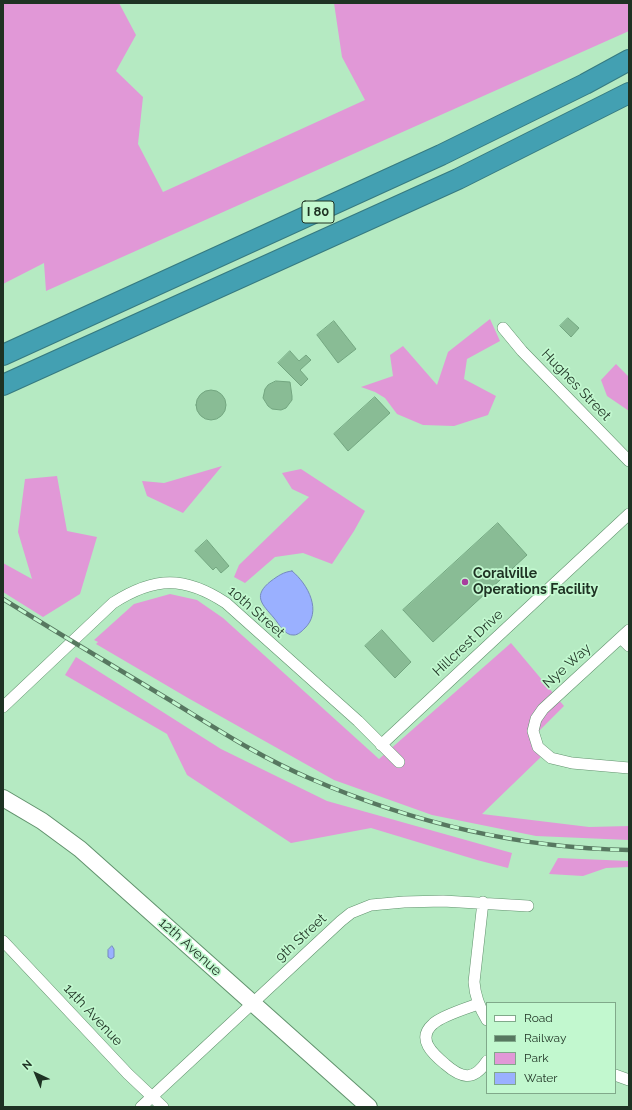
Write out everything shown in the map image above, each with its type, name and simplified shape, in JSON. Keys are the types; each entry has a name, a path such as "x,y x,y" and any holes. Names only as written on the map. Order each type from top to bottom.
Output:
{"highway":[{"name":"I 80","path":"3,355 441,155 585,84 629,60"},
{"name":"I 80","path":"3,385 458,179 629,92"}],"main road":[{"name":"12th Avenue","path":"3,798 42,821 80,849 369,1107"}],"street":[{"name":"Hughes Street","path":"503,328 522,351 629,461"},
{"name":"Hillcrest Drive","path":"381,745 629,514"},
{"name":"10th Street","path":"3,707 113,603 128,593 143,587 164,583 186,584 211,594 226,603 352,717 399,762"},
{"name":"Nye Way","path":"629,630 543,709 536,719 533,731 538,747 551,758 572,763 629,768"},
{"path":"621,638 629,646"},
{"name":"9th Street","path":"141,1107 341,921 360,908 371,905 404,902 443,901 483,902 528,906"},
{"path":"483,902 474,982 478,1004 486,1018"},
{"name":"14th Avenue","path":"3,942 128,1074 163,1107"},
{"path":"478,1004 437,1020 428,1029 426,1042 432,1054 455,1073 462,1076 476,1074 482,1069 486,1063"},
{"path":"616,1075 629,1080"}],"green space":[{"path":"3,3 119,3 136,35 116,71 143,97 138,144 163,192 365,100 342,57 334,3 629,3 629,31 46,291 44,263 3,284"},
{"path":"490,319 500,341 467,359 464,379 496,396 488,415 454,426 423,425 397,414 385,398 375,392 361,387 393,376 390,355 403,346 437,385 448,352"},
{"path":"616,364 629,377 629,411 607,396 601,380"},
{"path":"222,466 183,513 147,496 142,481 164,483"},
{"path":"301,469 365,511 354,531 332,564 303,553 275,557 245,583 234,577 239,565 309,497 292,489 282,473"},
{"path":"57,476 67,531 97,537 80,594 43,617 3,592 3,563 32,579 18,532 25,479"},
{"path":"170,594 197,600 223,618 379,759 511,643 564,706 539,731 543,755 482,814 589,827 629,826 629,840 536,836 432,815 334,780 188,698 96,644 98,642 94,640 134,604"},
{"path":"76,657 221,749 327,801 512,853 508,868 371,828 291,843 187,775 167,734 65,675"},
{"path":"558,858 629,861 629,867 606,868 583,876 549,874"}],"water":[{"path":"292,571 308,591 313,607 310,622 301,632 294,635 288,634 282,629 263,604 260,596 265,586 271,581 283,573"},
{"path":"112,946 114,949 114,957 111,959 108,957 108,950"}],"building":[{"path":"568,318 579,328 571,337 560,326"},
{"path":"334,321 356,349 338,363 317,335"},
{"path":"290,351 299,361 306,355 311,360 300,370 308,379 301,386 278,363"},
{"path":"276,381 290,382 292,400 286,408 281,410 272,409 263,398 265,389 268,385"},
{"path":"211,390 222,394 226,405 222,416 211,420 200,416 196,405 200,394"},
{"path":"375,397 390,413 348,451 334,434"},
{"name":"Coralville Operations Facility","path":"498,523 527,555 433,642 403,610"},
{"path":"207,540 229,566 221,573 216,567 213,570 195,551"},
{"path":"382,630 411,662 395,678 365,646"}],"railway":[{"path":"3,599 272,761 347,794 426,820 506,838 547,844 629,850"}],"place":[{"name":"Coralville Operations Facility","path":"465,582"}]}
